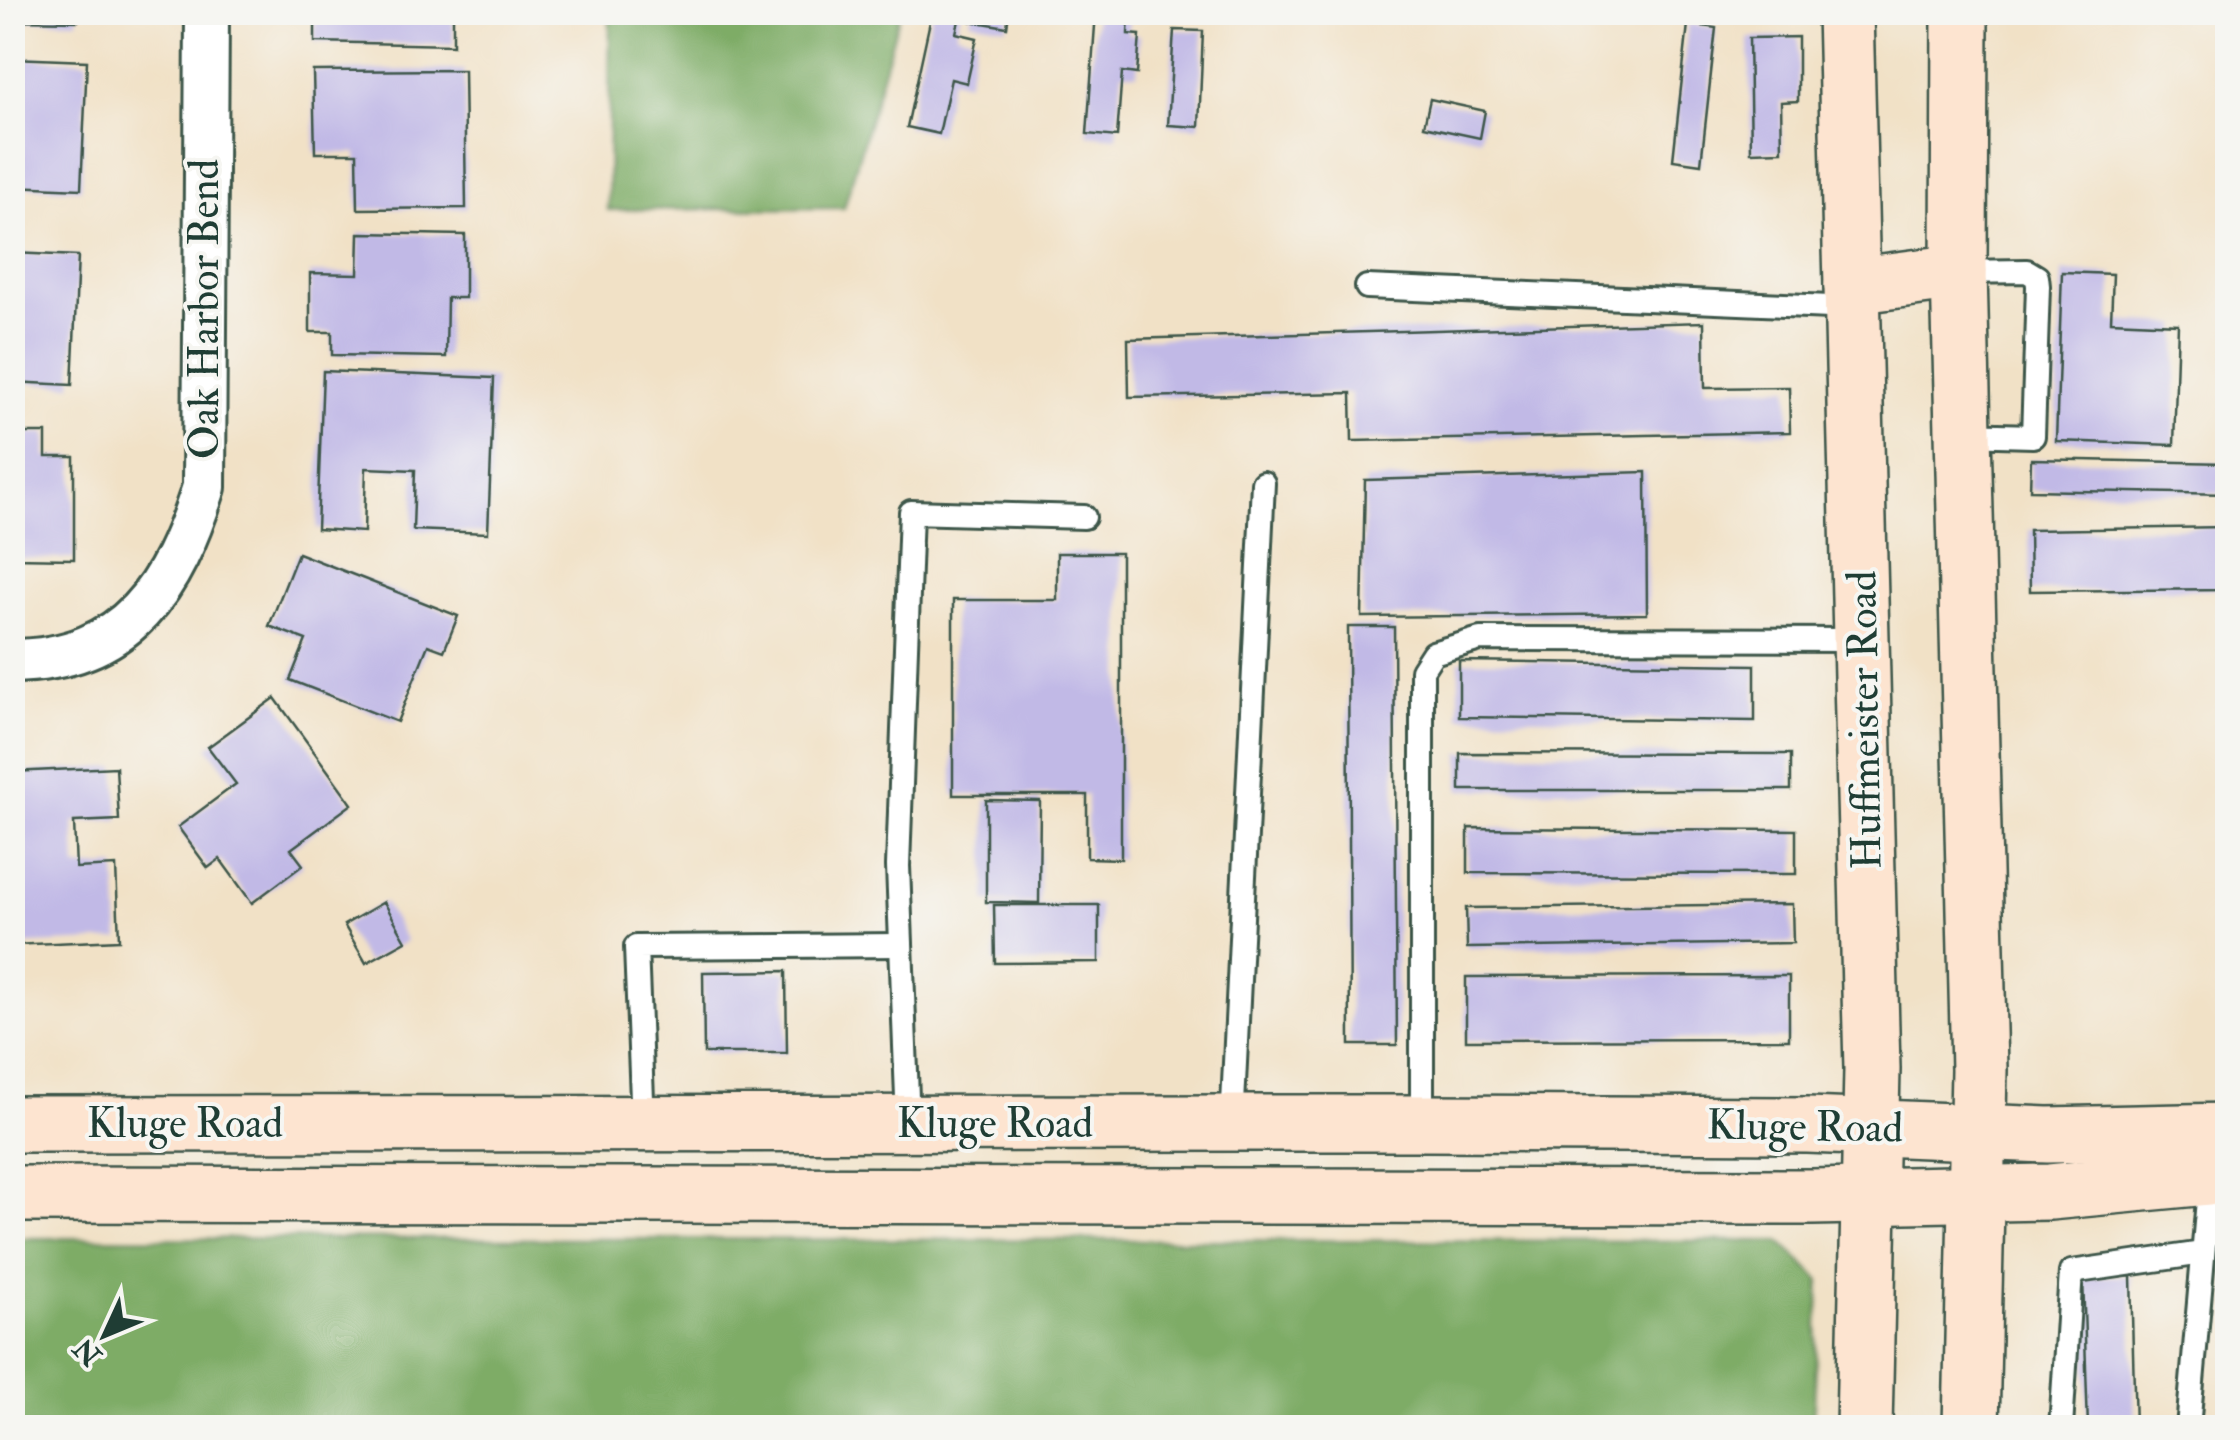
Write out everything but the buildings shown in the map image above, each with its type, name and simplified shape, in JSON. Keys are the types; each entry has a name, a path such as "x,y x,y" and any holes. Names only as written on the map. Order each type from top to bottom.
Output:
{"main road":[{"name":"Huffmeister Road","path":"1846,12 1863,640 1870,1128 1864,1428"},
{"path":"1960,12 1958,272 1975,801 1977,1132 1971,1428"},
{"path":"1852,297 1958,272"},
{"name":"Kluge Road","path":"12,1124 1422,1123 1870,1128 1977,1132 2222,1161"},
{"path":"642,1197 643,1124"},
{"name":"Kluge Road","path":"12,1194 1869,1196 2050,1192 2222,1161"}],"street":[{"name":"Oak Harbor Bend","path":"12,661 53,660 114,634 156,595 184,549 204,487 207,12"}],"lane":[{"path":"1958,272 2027,271 2037,277 2038,286 2032,436 1963,434"},
{"path":"1367,288 1852,297"},
{"path":"1232,1124 1263,483"},
{"path":"908,1123 898,866 910,512 1084,518"},
{"path":"1422,1123 1422,670 1432,653 1480,639 1863,640"},
{"path":"643,1124 636,946 900,945"},
{"path":"2188,1428 2203,1253 2222,1161"},
{"path":"2061,1428 2072,1272 2203,1253"}],"green space":[{"path":"610,13 900,13 844,208 608,210"},
{"path":"13,1238 1780,1241 1820,1280 1813,1427 13,1427"}]}
